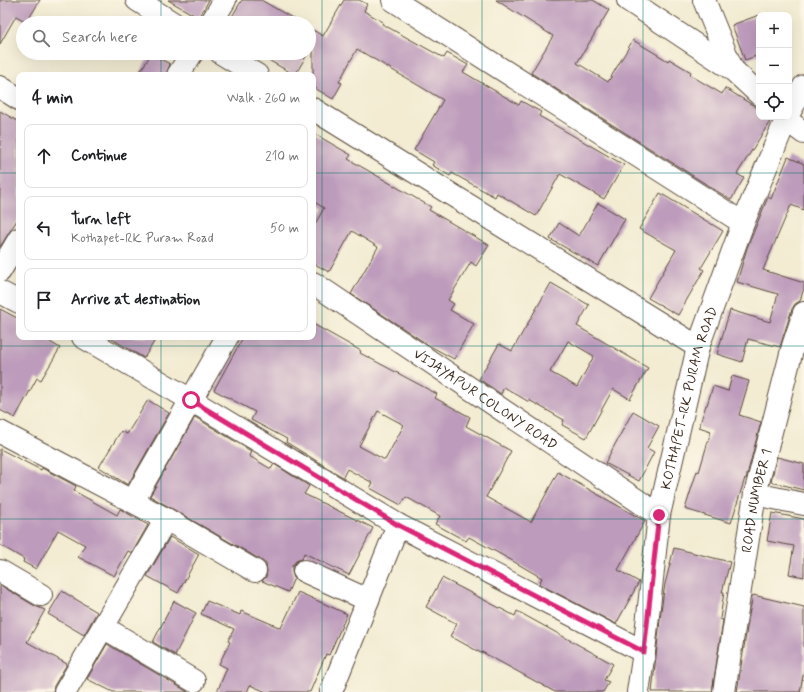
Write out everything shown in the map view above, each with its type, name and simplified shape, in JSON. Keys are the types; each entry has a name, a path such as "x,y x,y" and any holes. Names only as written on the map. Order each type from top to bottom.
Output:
{"street":[{"path":"137,0 162,16"},
{"path":"215,16 225,0"},
{"path":"392,0 743,222"},
{"path":"628,0 732,69 756,91"},
{"path":"704,0 732,69"},
{"path":"180,72 188,60"},
{"path":"232,60 252,72"},
{"name":"KOTHAPET-RK PURAM ROAD","path":"792,107 804,86"},
{"path":"0,87 16,97"},
{"path":"316,112 698,346"},
{"name":"KOTHAPET-RK PURAM ROAD","path":"638,692 644,652 659,515 698,346 743,222 785,120"},
{"path":"789,120 804,133"},
{"path":"0,271 16,244"},
{"name":"VIJAYAPUR COLONY ROAD","path":"316,285 659,515"},
{"path":"0,292 16,300"},
{"name":"ROAD NUMBER 1","path":"724,692 755,494 793,346 804,313"},
{"path":"94,340 398,525 644,652"},
{"path":"132,501 225,340"},
{"path":"0,432 166,519 255,571"},
{"path":"755,494 804,504"},
{"path":"65,692 166,519"},
{"path":"331,692 398,525"},
{"path":"0,571 41,595"},
{"path":"304,571 368,600"},
{"path":"103,627 194,681"}],"building":[{"path":"0,0 40,0 31,16 16,16 0,44"},
{"path":"168,0 209,0 200,16 196,16"},
{"path":"242,0 261,0 289,16 232,16"},
{"path":"344,0 359,0 367,4 364,11 383,22 382,24 444,58 447,53 468,65 463,72 519,105 521,101 541,112 539,116 624,165 604,199 560,174 536,216 497,193 495,197 452,173 450,176 432,165 434,162 414,150 443,100 357,49 339,82 342,83 333,99 316,89 316,72 313,72 313,60 316,60 316,32 323,36"},
{"path":"496,0 593,0 609,10 577,63 608,82 633,40 668,61 669,59 691,72 690,75 722,94 725,88 756,107 756,120 771,120 737,174 744,178 731,200 531,73 553,36"},
{"path":"756,16 756,56 745,60 732,25"},
{"path":"147,60 162,60 170,64 167,72 140,72"},
{"path":"268,60 304,60 297,72 290,72"},
{"path":"0,111 16,120 16,222 0,247"},
{"path":"316,135 351,155 348,159 431,207 429,210 489,245 476,266 471,262 448,300 454,304 450,310 474,324 454,359 430,346 351,294 378,247 352,231 329,272 316,265 316,223 324,208 316,203"},
{"path":"788,157 804,164 804,210 791,205 763,270 804,283 804,288 800,301 795,304 792,309 780,347 748,339 742,362 717,354 730,310 770,322 778,294 737,282 747,248 768,197 771,199"},
{"path":"660,193 723,231 701,268 704,270 678,315 648,298 676,250 639,229"},
{"path":"598,203 625,219 598,266 550,239 559,223 579,236"},
{"path":"551,283 589,305 577,326 648,368 630,399 613,389 586,438 562,425 564,420 529,400 529,402 504,387 501,394 479,379 499,344 512,351","holes":["568,341 594,356 577,387 550,372"]},
{"path":"0,309 16,317 16,340 47,340 60,348 41,380 37,378 15,418 0,410"},
{"path":"316,326 361,351 360,353 437,394 435,398 470,417 466,426 511,451 486,497 531,522 558,472 645,521 618,570 639,582 616,624 539,584 542,578 511,560 469,537 466,541 435,524 440,516 406,497 401,505 370,488 373,483 347,469 343,477 336,473 286,442 287,439 251,420 255,412 214,390 241,340 316,340","holes":["378,411 404,425 385,460 359,446"]},
{"path":"114,340 155,340 144,358"},
{"path":"732,376 749,381 739,415 761,422 746,479 745,478 731,523 685,509 697,471 699,472 711,431 699,427 706,405 713,386 728,391"},
{"path":"148,400 169,413 128,485 99,467 121,431 127,434"},
{"path":"633,411 659,426 647,448 654,452 639,481 605,463"},
{"path":"195,417 251,451 249,456 271,469 274,464 309,486 304,494 373,528 349,575 304,553 302,559 296,561 292,566 294,578 288,592 262,581 266,577 267,571 266,564 261,560 150,496"},
{"path":"0,449 41,470 42,468 76,486 74,491 117,515 120,509 148,525 132,553 128,551 114,576 78,557 85,545 58,530 36,569 23,562 24,559 0,545"},
{"path":"777,457 804,464 804,490 771,482"},
{"path":"772,513 804,519 804,577 789,574 794,546 767,541"},
{"path":"170,537 199,554 178,593 147,576"},
{"path":"674,548 730,562 722,592 724,592 720,619 723,620 712,692 652,692 665,584"},
{"path":"442,578 515,616 517,611 613,664 604,680 609,682 603,692 555,692 450,636 457,624 426,607"},
{"path":"0,585 35,606 45,610 27,642 67,664 54,686 53,692 0,692"},
{"path":"62,591 97,612 84,635 48,614"},
{"path":"298,592 347,614 329,655 326,654 310,692 266,692 250,685 247,692 217,692 227,668 219,664 230,642 228,641 234,629 201,614 207,601 240,615 241,611 281,628"},
{"path":"753,595 804,607 804,670 800,692 737,692"},
{"path":"174,601 196,613 175,655 153,642"},
{"path":"107,644 188,692 113,692 87,679"}],"route":[{"path":"191,400 398,525 644,652 659,515"}]}
